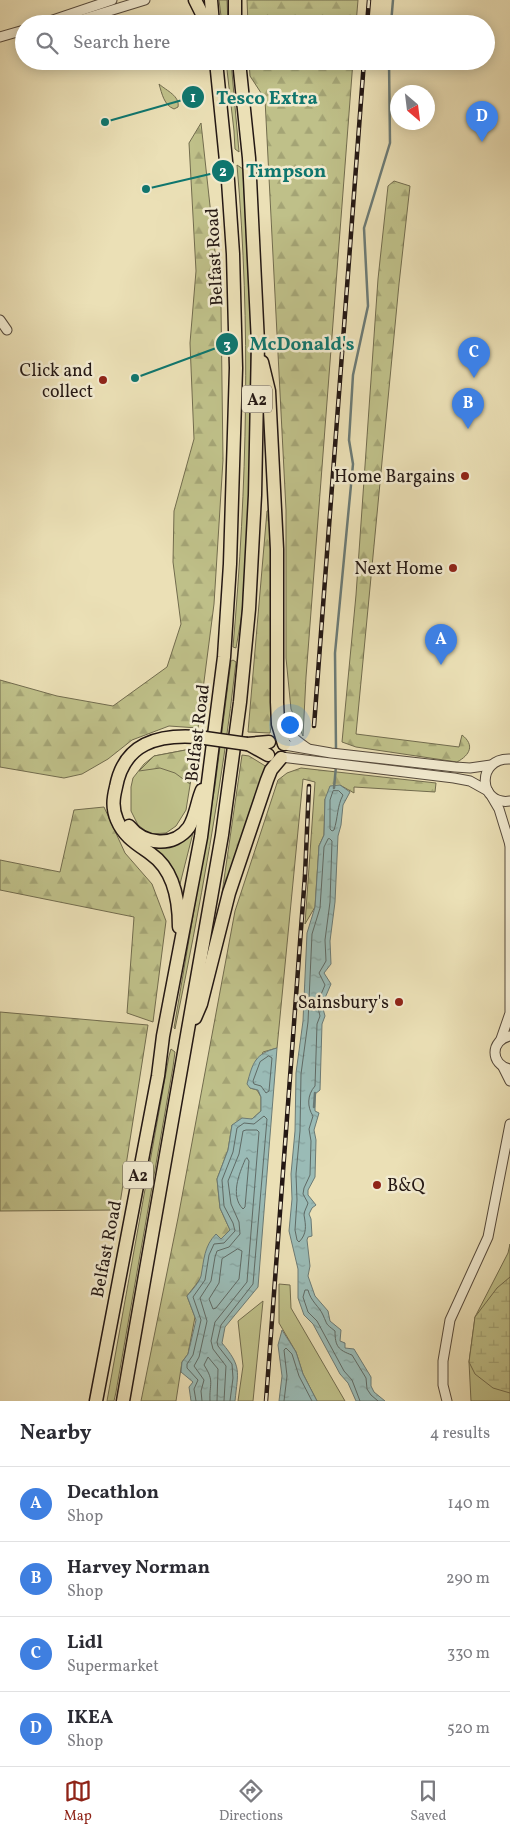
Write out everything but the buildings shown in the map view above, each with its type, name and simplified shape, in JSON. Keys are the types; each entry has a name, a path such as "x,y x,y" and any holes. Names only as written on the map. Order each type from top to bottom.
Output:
{"highway":[{"path":"195,0 202,15"},
{"path":"211,0 212,15"},
{"path":"235,0 236,15"},
{"name":"Belfast Road","path":"96,1401 158,1076 162,1036 201,838 224,657 230,564 236,368 229,190 217,70"},
{"name":"A2","path":"122,1401 222,835 240,702 249,609 255,495 258,343 249,158 240,70"},
{"path":"258,343 269,391 277,549 277,702 278,724 284,745"},
{"path":"179,949 178,908 171,878 163,865 153,855 127,838 117,821 112,806 117,782 126,761 128,757 148,742 162,738 179,736 248,744 269,742"},
{"path":"186,1040 201,1004 229,893 267,780 277,757 248,744"},
{"path":"115,791 129,827 138,836 154,842 172,840 184,832 192,821 197,801 211,766"}],"street":[{"path":"68,15 112,0"},
{"path":"96,15 145,0"},
{"path":"0,37 15,33"},
{"path":"0,320 7,330"},
{"path":"277,702 282,722 287,732 294,740 310,750"},
{"path":"510,759 470,768 455,767 310,750 284,745 275,739 269,742 266,750 277,757 470,781 498,800 510,801"},
{"path":"277,757 286,751 284,745"},
{"path":"510,750 494,763 485,777 490,794 499,809 510,844 510,1014 494,1052 497,1062 506,1068 510,1080"},
{"path":"501,1039 510,1036"},
{"path":"447,1401 443,1385 443,1361 450,1320 488,1237 510,1124"}],"green space":[{"path":"219,0 227,0 228,15 221,15"},
{"path":"247,0 358,0 357,15 248,15"},
{"path":"227,70 232,70 239,152 235,149"},
{"path":"250,70 352,70 303,736 291,709 286,658 286,510 265,99 250,76"},
{"path":"159,84 175,97 178,107 174,109 168,105"},
{"path":"201,123 221,307 223,460 214,604 198,728 169,726 132,740 108,759 82,774 64,778 0,767 0,680 57,696 113,706 167,667 181,624 173,562 174,511 194,439 190,343 196,271 189,143"},
{"path":"237,165 243,169 251,331 249,501 242,614 236,648 233,647 242,527 246,346"},
{"path":"394,181 410,186 356,734 459,747 462,735 469,742 470,746 468,753 457,762 356,747 342,742 356,595 378,279 388,186"},
{"path":"272,509 271,727 270,733 248,732 267,511"},
{"path":"231,661 236,662 217,801 202,892 175,1029 215,786"},
{"path":"196,748 186,810 176,826 166,833 150,834 138,825 131,811 133,778 144,764 154,756"},
{"path":"196,748 190,784 175,773 160,768 139,771 154,756"},
{"path":"242,755 249,756 267,767 219,914"},
{"path":"301,768 436,783 435,792 354,787 354,793 340,785 325,799 324,835 319,846 315,907 305,924 315,782 303,779 277,1048 263,1052 250,1088 257,1090 261,1097 261,1111 252,1119 232,1125 228,1150 217,1179 220,1208 230,1230 221,1239 216,1234 201,1278 187,1296 195,1317 188,1354 182,1362 176,1401 141,1401 178,1218 235,911 278,780 287,773"},
{"path":"104,807 125,853 152,884 166,921 153,1022 127,1013 134,917 0,890 0,860 60,872 74,810"},
{"path":"194,829 180,884 173,870 140,844 157,848 170,847 181,841"},
{"path":"0,1012 148,1025 119,1210 0,1211"},
{"path":"171,1049 175,1052 173,1067 116,1392 114,1401 107,1401 169,1056"},
{"path":"510,1244 510,1401 471,1401 469,1362 475,1317 508,1253"},
{"path":"510,1277 510,1393 493,1388 475,1374 469,1362 475,1317 497,1288"},
{"path":"279,1284 290,1285 291,1308 345,1401 317,1401 303,1374 296,1352 279,1323"},
{"path":"263,1301 253,1401 238,1401 243,1366 238,1321"}],"water":[{"path":"340,785 350,792 343,805 338,836 335,902 330,941 331,964 324,973 331,984 322,1005 325,1016 322,1024 320,1090 315,1094 315,1111 319,1113 314,1130 316,1140 315,1177 308,1190 308,1195 316,1205 309,1214 312,1236 308,1237 307,1240 310,1266 308,1276 315,1296 328,1311 330,1321 341,1330 340,1341 345,1343 345,1348 354,1349 371,1377 371,1386 374,1392 385,1401 356,1401 348,1383 340,1374 313,1324 304,1315 298,1298 298,1269 289,1231 292,1199 291,1174 295,1131 296,1073 303,1021 307,933 315,907 319,846 324,835 325,799 330,786"},
{"path":"277,1048 258,1287 225,1327 222,1343 236,1364 237,1383 235,1401 191,1401 189,1387 193,1382 181,1372 182,1362 188,1354 196,1320 187,1296 200,1279 209,1243 216,1234 221,1239 230,1230 220,1208 217,1179 228,1150 232,1125 242,1118 252,1119 261,1111 261,1097 258,1090 250,1088 247,1084 253,1065 259,1056"},
{"path":"282,1330 296,1352 303,1374 317,1401 279,1401 282,1376 278,1345"}],"waterway":[{"path":"392,15 393,0"},
{"path":"336,750 335,653 353,464 349,440 353,375 368,306 364,228 390,143 389,70"},
{"path":"334,788 336,766"},
{"path":"314,1107 315,1093"}],"railway":[{"path":"368,15 369,0"},
{"path":"314,726 363,70"},
{"path":"266,1401 305,875 309,786"}],"place":[{"name":"Tesco Extra","path":"105,122"},
{"name":"IKEA","path":"482,142"},
{"name":"Timpson","path":"146,189"},
{"name":"McDonald's","path":"135,378"},
{"name":"Lidl","path":"474,378"},
{"name":"Click and collect","path":"103,380"},
{"name":"Harvey Norman","path":"468,429"},
{"name":"Home Bargains","path":"465,476"},
{"name":"Next Home","path":"453,568"},
{"name":"Decathlon","path":"441,665"},
{"name":"Sainsbury's","path":"399,1002"},
{"name":"B&Q","path":"377,1185"}]}
